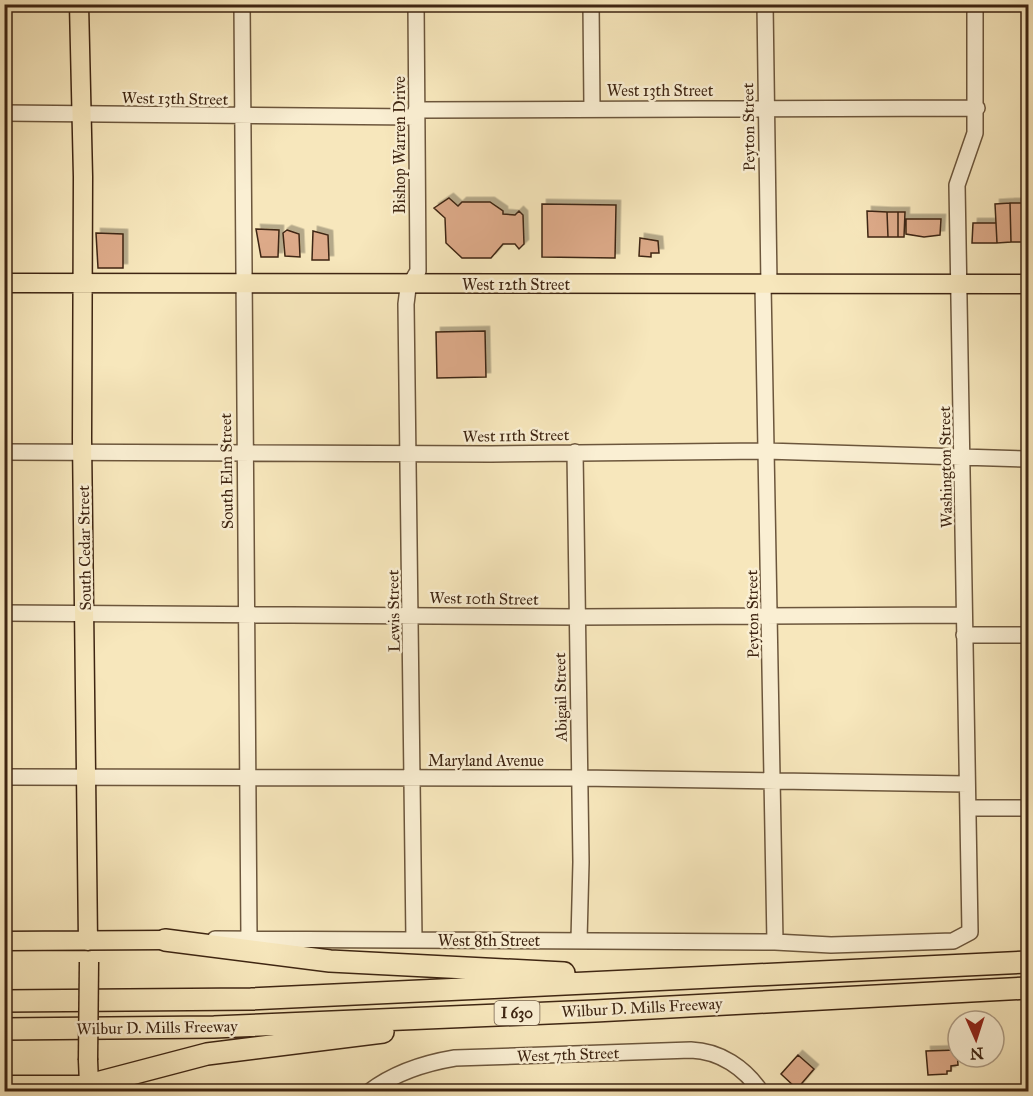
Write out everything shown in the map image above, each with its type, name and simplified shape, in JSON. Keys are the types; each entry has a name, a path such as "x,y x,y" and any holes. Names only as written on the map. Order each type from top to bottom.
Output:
{"highway":[{"path":"165,940 227,950 370,964 690,979"},
{"name":"Wilbur D. Mills Freeway","path":"4,1001 252,999 1029,962"},
{"name":"Wilbur D. Mills Freeway","path":"4,1029 213,1027 595,1011 1029,988"},
{"path":"89,1088 189,1058 271,1044 595,1011"},
{"path":"111,1092 148,1070"}],"main road":[{"name":"South Cedar Street","path":"79,4 88,941"},
{"name":"West 12th Street","path":"4,283 1029,284"},
{"name":"West 8th Street","path":"4,941 165,940"},
{"name":"South Cedar Street","path":"89,962 89,1088"},
{"path":"4,1084 37,1088 89,1088"}],"street":[{"name":"South Elm Street","path":"242,4 246,284 242,300 249,938"},
{"name":"Bishop Warren Drive","path":"412,284 418,271 416,4"},
{"path":"591,4 592,108"},
{"name":"Peyton Street","path":"765,4 766,451 775,942"},
{"name":"Washington Street","path":"970,932 964,635 964,456 957,185 975,133 975,4"},
{"name":"West 13th Street","path":"4,113 244,116 592,108 976,108"},
{"name":"Lewis Street","path":"412,284 406,304 412,616 414,940"},
{"name":"West 11th Street","path":"4,452 408,454 766,451 1029,459"},
{"name":"Abigail Street","path":"575,452 580,778 579,940"},
{"name":"West 10th Street","path":"4,613 577,617 964,615"},
{"path":"964,635 1029,635"},
{"name":"Maryland Avenue","path":"4,777 580,778 967,784"},
{"path":"969,808 1029,808"},
{"name":"West 8th Street","path":"165,940 249,938 579,940 841,945 953,941 970,932"},
{"name":"South Cedar Street","path":"88,941 89,962"},
{"name":"West 7th Street","path":"369,1092 387,1080 422,1065 455,1058 691,1050 705,1051 732,1063 747,1075 761,1092"}],"building":[{"path":"449,198 458,206 462,202 490,202 503,211 503,214 515,215 519,211 523,215 524,244 519,249 515,244 503,244 491,258 462,258 446,243 445,218 434,208"},
{"path":"1010,203 1011,242 997,243 995,204"},
{"path":"1010,203 1023,203 1023,242 1011,242"},
{"path":"542,204 616,205 615,258 542,257"},
{"path":"867,211 887,212 888,237 868,237"},
{"path":"887,212 898,212 898,237 888,237"},
{"path":"898,212 905,212 904,237 898,237"},
{"path":"906,219 941,219 940,235 924,237 906,234"},
{"path":"973,223 996,223 997,243 972,243"},
{"path":"256,229 279,230 278,257 261,257"},
{"path":"287,230 299,234 300,257 285,256 283,233"},
{"path":"313,231 328,235 329,260 312,260"},
{"path":"96,233 123,234 123,268 98,268"},
{"path":"640,238 658,241 659,253 651,253 651,257 639,256"},
{"path":"485,331 486,377 437,378 436,332"},
{"path":"946,1050 946,1069 951,1069 951,1071 947,1071 947,1074 928,1075 926,1051"},
{"path":"798,1055 814,1069 797,1089 781,1074"}]}
